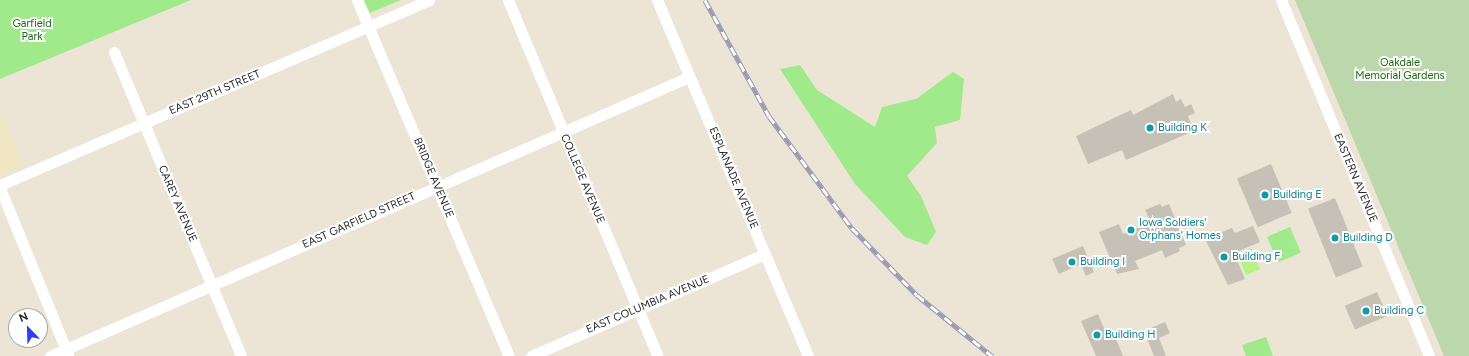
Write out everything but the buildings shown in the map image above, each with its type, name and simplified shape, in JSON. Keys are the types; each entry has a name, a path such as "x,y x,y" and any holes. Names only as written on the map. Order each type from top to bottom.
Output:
{"street":[{"name":"BRIDGE AVENUE","path":"357,0 509,356"},
{"name":"EAST 29TH STREET","path":"0,187 429,0"},
{"name":"COLLEGE AVENUE","path":"508,0 562,132 658,356"},
{"name":"ESPLANADE AVENUE","path":"657,0 808,356"},
{"name":"EASTERN AVENUE","path":"1281,0 1429,356"},
{"name":"CAREY AVENUE","path":"114,52 241,356"},
{"name":"EAST GARFIELD STREET","path":"50,356 67,353 212,286 689,77"},
{"path":"0,187 67,353"},
{"name":"EAST COLUMBIA AVENUE","path":"531,356 765,254"}],"shaded area":[{"path":"0,109 22,166 0,175"}],"green space":[{"name":"Garfield Park","path":"0,0 191,0 0,79"},
{"path":"364,0 401,0 370,13"},
{"name":"Oakdale Memorial Gardens","path":"1295,0 1469,0 1469,356 1444,356"},
{"path":"800,65 817,90 875,127 882,107 916,99 953,72 964,79 960,120 935,127 937,143 907,176 921,196 936,232 927,245 905,237 855,184 780,69"},
{"path":"1290,227 1301,253 1278,263 1267,237"},
{"path":"1251,248 1260,269 1246,275 1237,254"},
{"path":"1266,337 1273,356 1246,356 1242,345"}],"railway":[{"path":"705,0 769,116 852,228 917,295 992,356"}],"place":[{"name":"Building K","path":"1150,128"},
{"name":"Building E","path":"1265,195"},
{"name":"Iowa Soldiers' Orphans' Homes","path":"1131,230"},
{"name":"Building D","path":"1335,238"},
{"name":"Building F","path":"1224,257"},
{"name":"Building I","path":"1072,262"},
{"name":"Building C","path":"1366,311"},
{"name":"Building H","path":"1097,335"}]}
